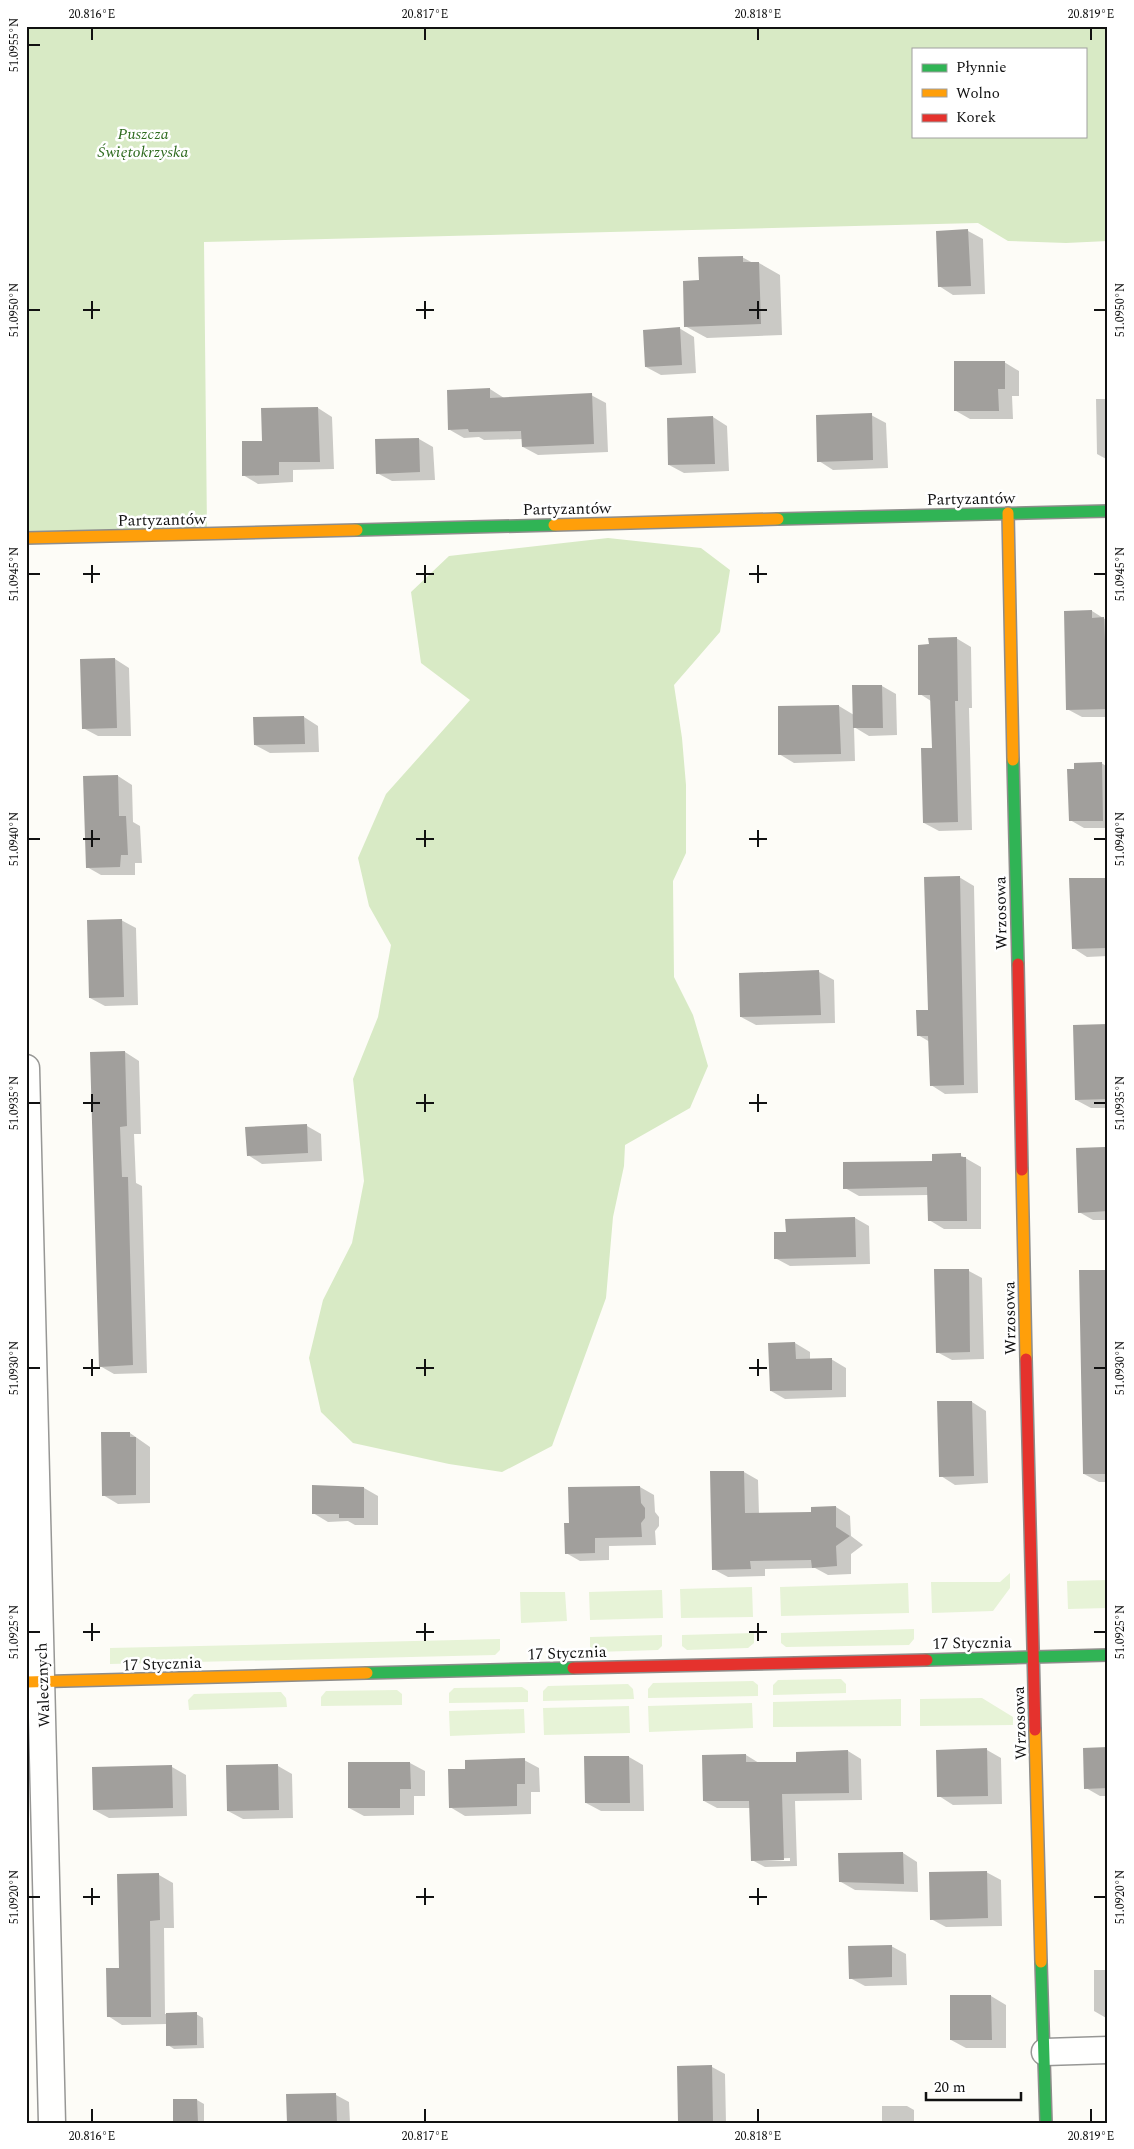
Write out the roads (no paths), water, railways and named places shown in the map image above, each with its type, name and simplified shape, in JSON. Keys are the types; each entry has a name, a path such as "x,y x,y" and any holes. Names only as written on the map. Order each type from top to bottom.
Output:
{"street":[{"name":"Partyzantów","path":"26,538 1108,510"},
{"name":"Wrzosowa","path":"1008,513 1033,1657 1046,2123"},
{"name":"Walecznych","path":"26,1068 34,1682 52,2123"},
{"name":"17 Stycznia","path":"34,1682 1108,1655"},
{"path":"1045,2052 1108,2050"}],"park label":[{"name":"Puszcza Świętokrzyska","path":"143,142"}]}
